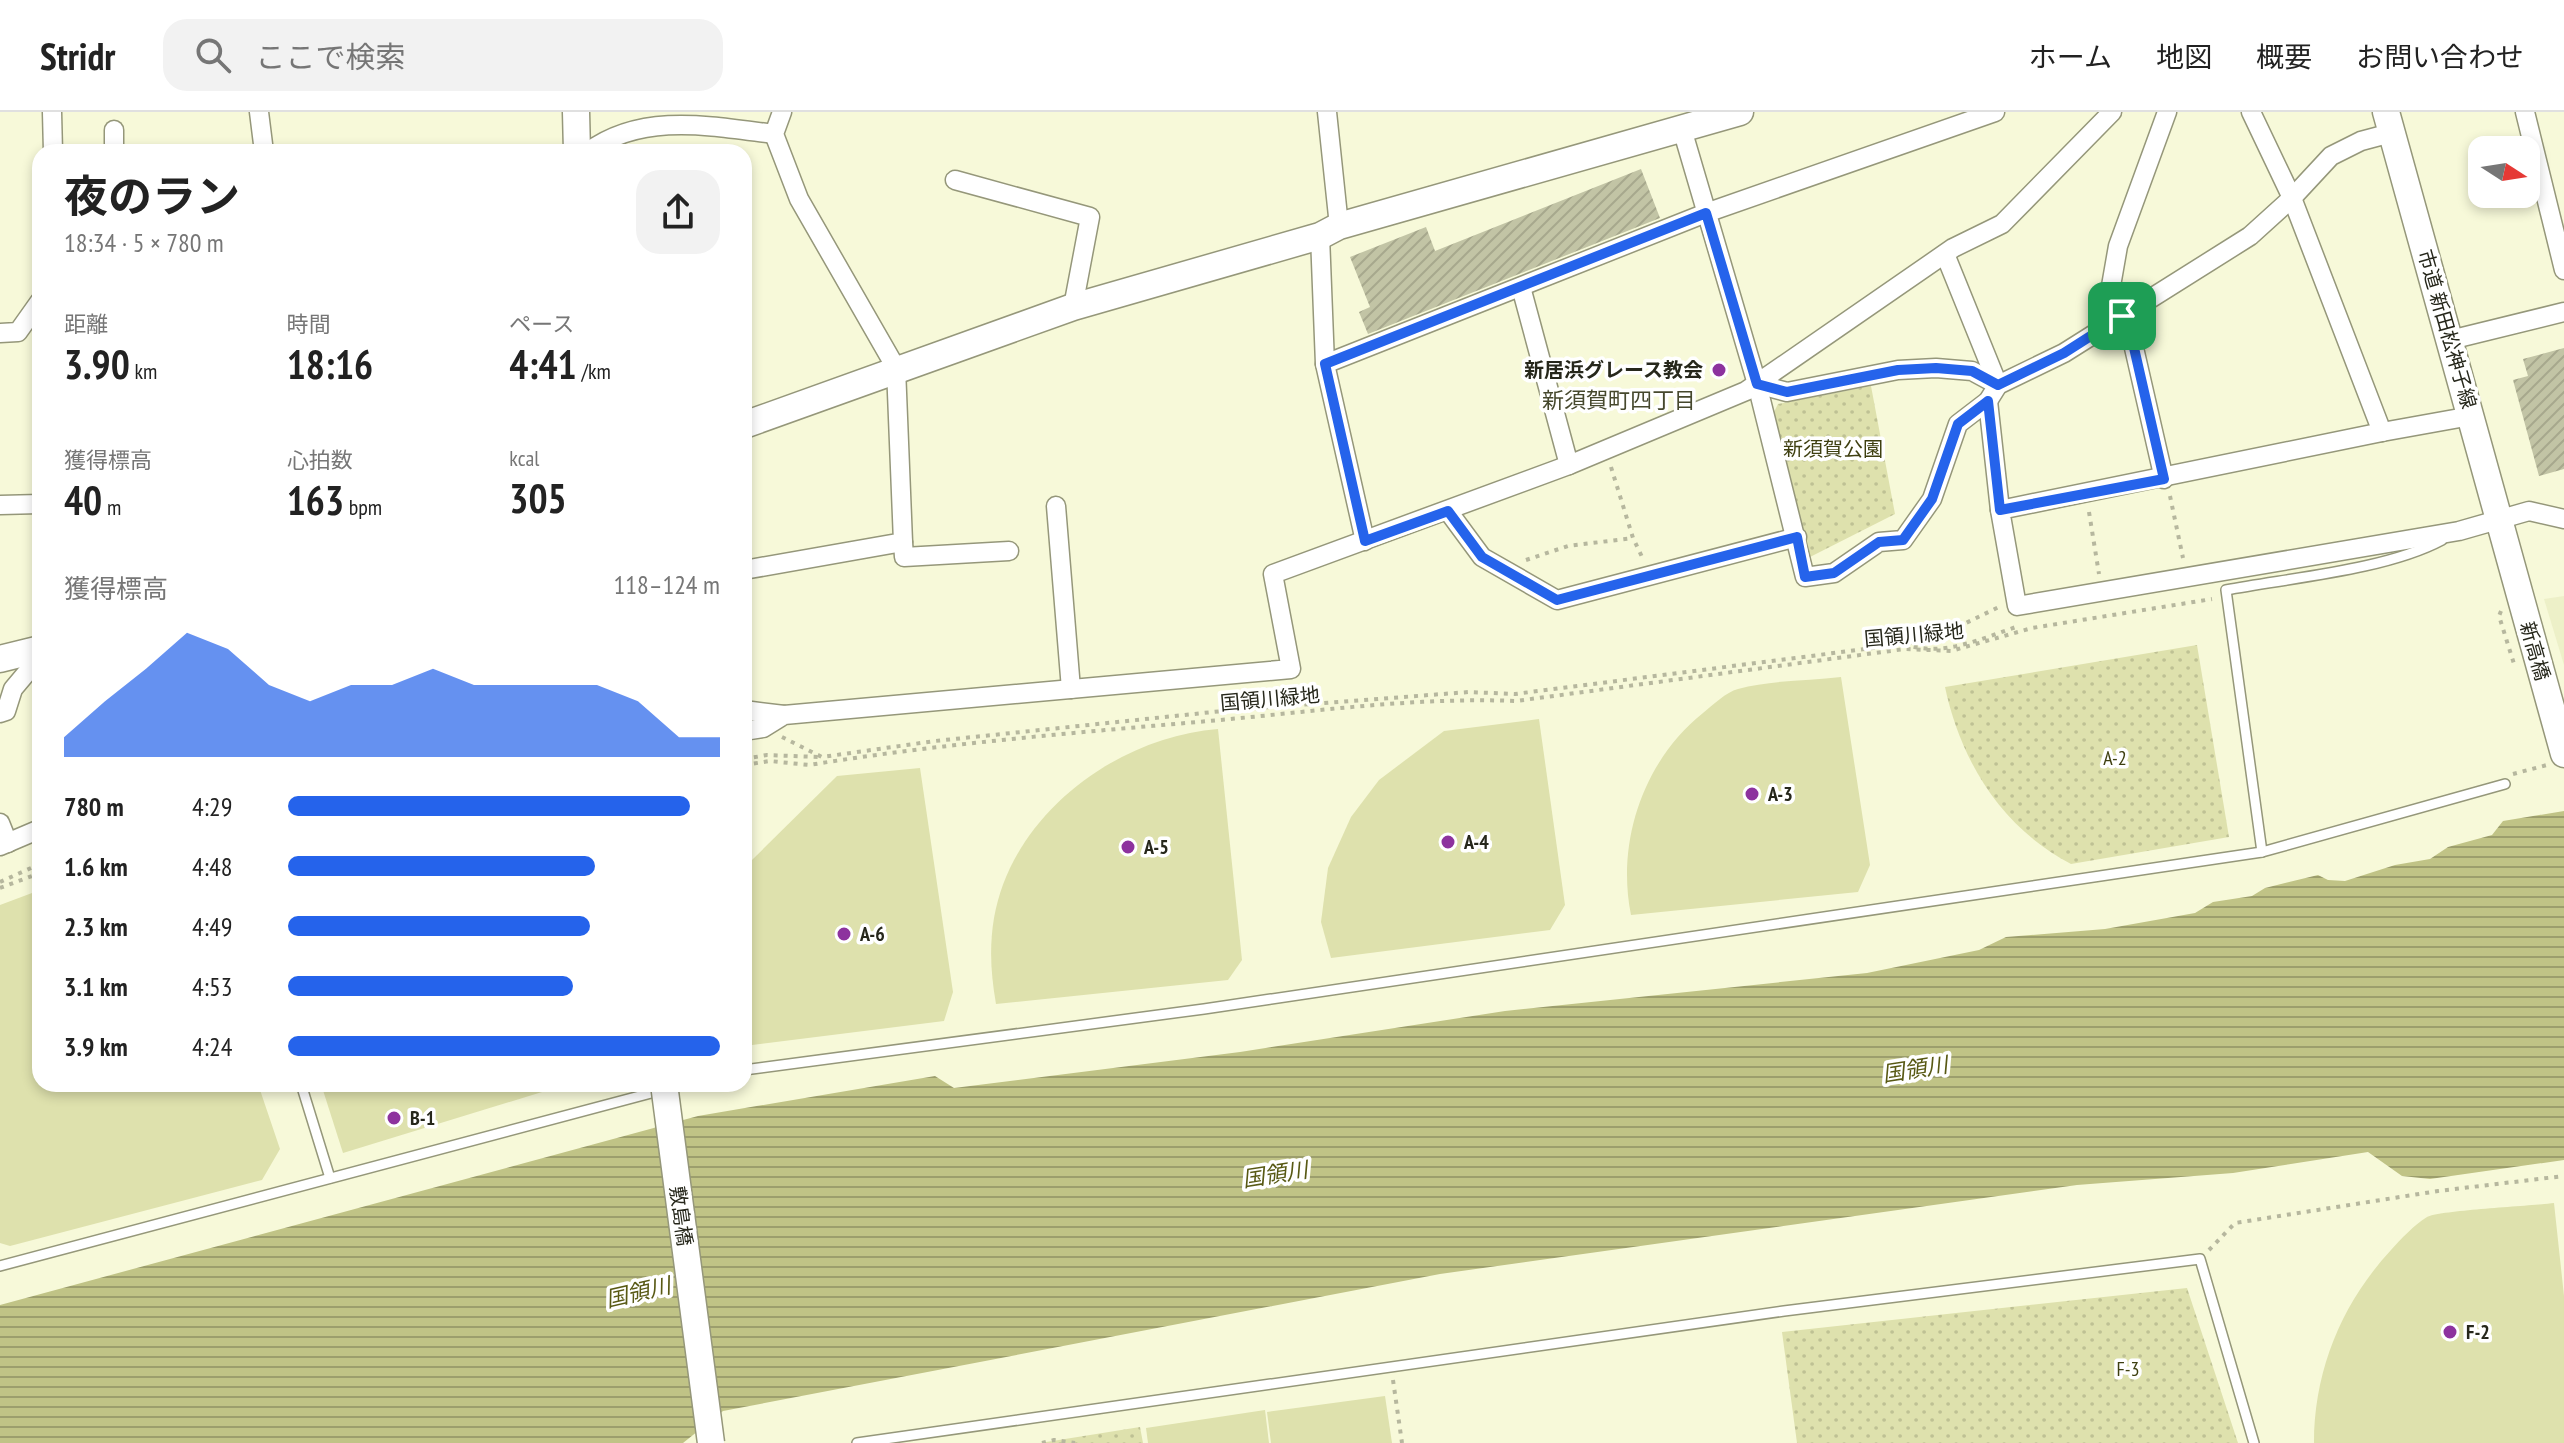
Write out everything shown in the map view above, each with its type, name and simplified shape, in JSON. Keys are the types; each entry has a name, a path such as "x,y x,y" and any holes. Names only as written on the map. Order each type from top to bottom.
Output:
{"street":[{"path":"52,112 53,144"},
{"path":"259,112 263,144"},
{"path":"576,112 577,144"},
{"path":"782,112 774,134 799,199 896,368 904,557 1009,551"},
{"path":"1327,112 1329,231 1325,364 1365,541"},
{"path":"752,422 1073,307 1740,112"},
{"path":"1325,364 1706,213 1995,112"},
{"path":"752,711 784,715 1291,669 1273,574 1569,465 1757,384 1945,254 2002,224 2112,112"},
{"path":"2165,479 2129,326 2111,286 2118,246 2167,112"},
{"path":"2251,112 2292,198 2382,432"},
{"path":"2525,112 2564,270"},
{"path":"1682,129 1757,384 1805,577 1834,573 1879,542 1903,540 1932,499 1958,424 1993,393 2064,353 2250,236 2292,198 2331,156 2389,122"},
{"name":"市道 新田松神子線","path":"2389,122 2506,547"},
{"path":"602,144 625,131 665,125 774,134"},
{"path":"114,130 114,144"},
{"path":"955,180 1090,217 1073,307"},
{"path":"1945,254 1993,393 2000,510 2017,606 2459,531 2529,511 2564,519"},
{"path":"1521,287 1569,465"},
{"path":"0,333 18,332 32,312"},
{"path":"2450,340 2564,312"},
{"path":"1757,384 1787,392 1898,370 1936,368 1972,371 1993,393"},
{"path":"2000,510 2471,416"},
{"path":"0,505 32,504"},
{"path":"1056,506 1071,689"},
{"path":"1448,511 1482,557 1557,600 1797,537"},
{"path":"752,569 903,542"},
{"name":"新高橋","path":"2506,547 2554,753"},
{"path":"0,713 6,711 27,659"},
{"path":"753,729 784,715"},
{"path":"0,823 4,844 32,832"},
{"name":"敷島橋","path":"665,1092 711,1443"}],"lane":[{"path":"2262,852 2226,590 2365,564 2428,547 2459,531"},
{"path":"752,1069 1204,1009 2262,852 2504,781"},
{"path":"303,1092 330,1178"},
{"path":"0,1266 655,1092"},
{"path":"857,1443 1769,1313 2200,1259 2254,1443"}],"path":[{"path":"1605,450 1633,538 1651,576"},
{"path":"2165,479 2186,571"},
{"path":"2086,493 2100,585"},
{"path":"1508,572 1522,561 1568,546 1633,538"},
{"name":"国領川緑地","path":"752,762 809,765 1071,733 1369,706 1465,699 1516,701 1905,649 1951,651 2032,628 2227,596"},
{"path":"752,760 767,755 822,757 935,741 1232,710 1469,692 1515,694 1904,644 1941,635 2004,605 2017,606"},
{"path":"2502,609 2499,616 2513,665 2521,670"},
{"path":"753,729 822,757"},
{"path":"2504,781 2547,765 2554,753"},
{"path":"0,885 32,868"},
{"path":"0,885 32,875"},
{"path":"1391,1366 1402,1443"},
{"path":"1044,1443 1075,1443"}],"shaded area":[{"path":"2564,596 2564,665 2544,599"}],"green space":[{"name":"新須賀公園","path":"1871,386 1895,514 1810,557 1773,414 1778,404"},
{"name":"A-2","path":"2197,645 2229,837 2071,864 2024,832 1988,790 1962,741 1945,687"},
{"name":"A-3","path":"1841,677 1870,865 1858,892 1631,915 1627,887 1628,859 1639,804 1650,778 1682,732 1733,691 1763,684"},
{"name":"A-4","path":"1539,719 1565,905 1550,930 1331,958 1321,922 1328,868 1351,817 1379,780 1444,731"},
{"name":"A-5","path":"1218,729 1242,960 1228,980 996,1004 991,961 994,918 1005,880 1022,846 1046,815 1075,788 1107,765 1143,747 1180,735"},
{"name":"A-6","path":"920,768 953,992 944,1021 752,1045 752,860 837,776"},
{"path":"32,893 32,1092 261,1092 280,1149 262,1180 10,1246 0,1243 0,905"},
{"name":"B-1","path":"324,1092 542,1092 343,1153"},
{"name":"F-2","path":"2554,1203 2564,1296 2564,1443 2314,1443 2319,1390 2334,1339 2358,1292 2403,1237 2427,1217 2468,1210"},
{"name":"F-3","path":"2187,1288 2238,1443 1797,1443 1782,1332"},
{"path":"1385,1396 1392,1443 1271,1443 1267,1412"},
{"path":"1265,1410 1269,1443 1148,1443 1146,1428"},
{"path":"1140,1427 1143,1443 1040,1443"}],"water":[{"name":"国領川","path":"2564,811 2564,1160 2430,1179 2402,1176 2368,1152 2233,1173 2077,1185 1440,1274 723,1411 683,1443 0,1443 0,1305 698,1116 935,1076 954,1088 1240,1052 1505,1011 1867,973 1979,950 2006,937 2105,929 2195,913 2213,902 2252,896 2265,888 2318,875 2328,880 2345,881 2395,865 2430,859 2448,847 2492,835 2503,821"}],"building":[{"path":"1641,169 1660,218 1368,334 1359,312 1370,307 1350,257 1426,227 1435,251"},
{"path":"2564,348 2564,469 2539,476 2513,380 2528,376 2523,359"}],"place":[{"name":"新居浜グレース教会","path":"1719,370"},
{"name":"A-3","path":"1752,794"},
{"name":"A-4","path":"1448,842"},
{"name":"A-5","path":"1128,847"},
{"name":"A-6","path":"844,934"},
{"name":"B-1","path":"394,1118"},
{"name":"F-2","path":"2450,1332"}],"district":[{"name":"新須賀町四丁目","path":"1619,400"}],"route":[{"path":"1706,213 1757,384 1787,392 1898,370 1936,368 1972,371 1998,385 2064,353 2122,316 2129,326 2164,479 2000,510 1988,401 1958,424 1932,499 1921,519 1903,540 1879,542 1834,573 1805,577 1797,537 1557,600 1482,557 1448,511 1365,541 1325,364 1706,213"}]}
